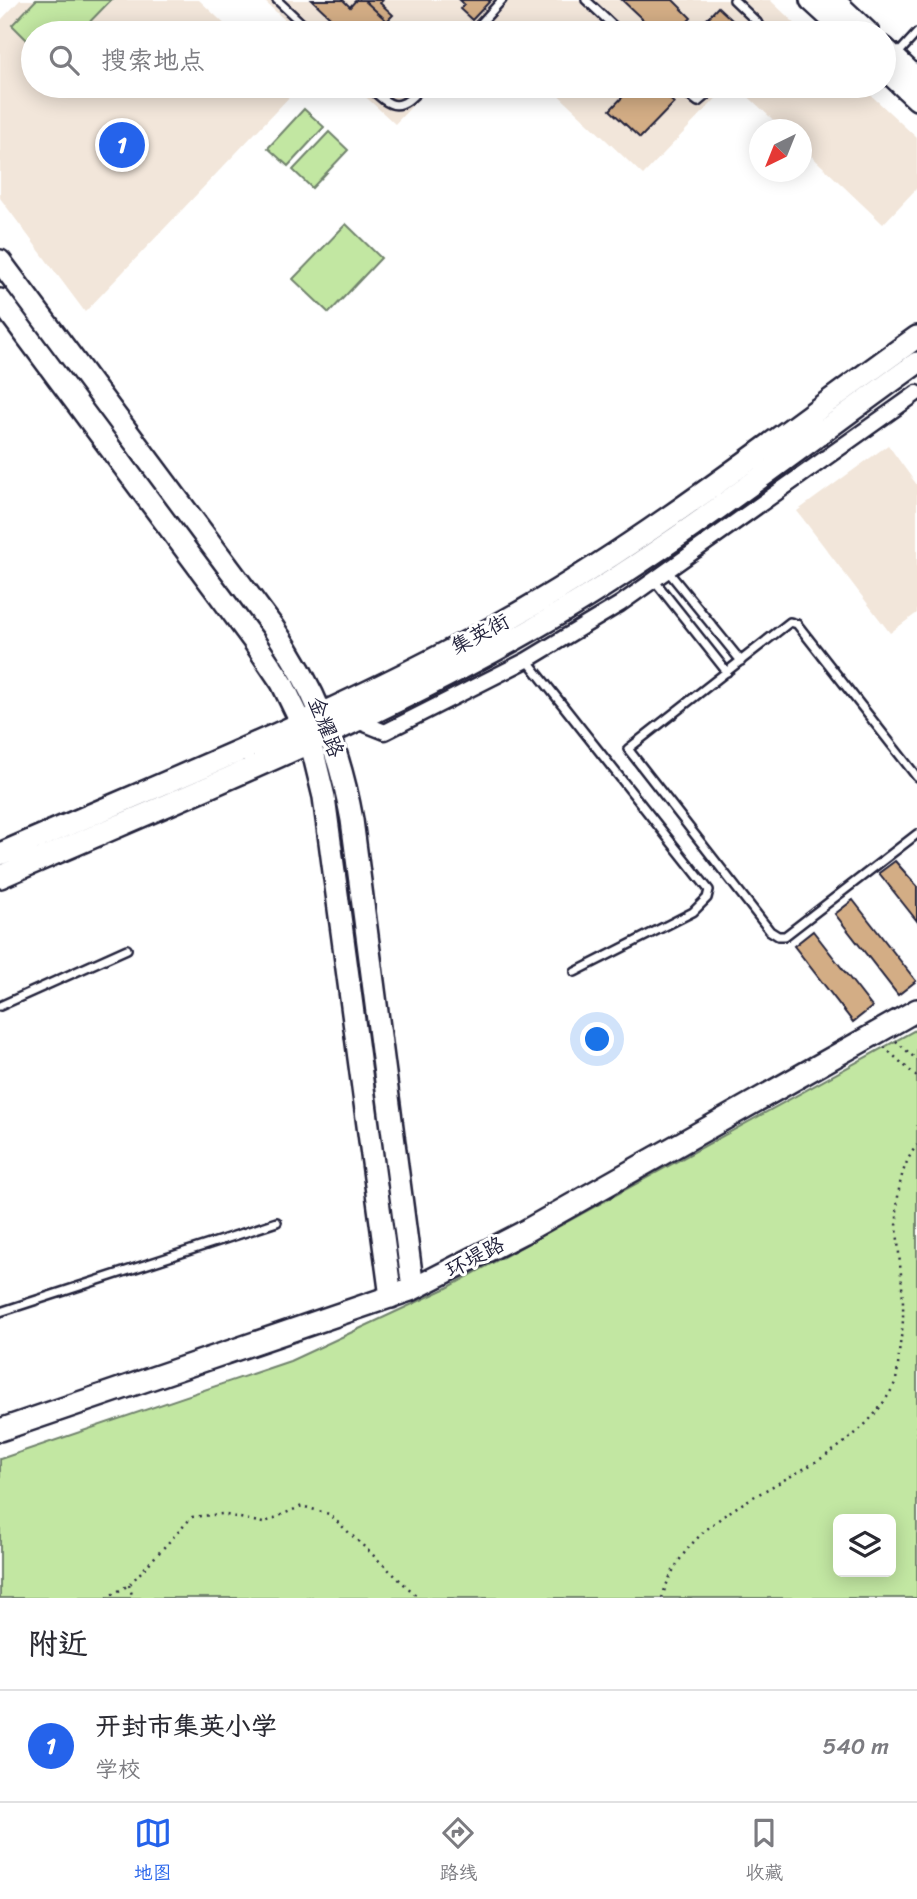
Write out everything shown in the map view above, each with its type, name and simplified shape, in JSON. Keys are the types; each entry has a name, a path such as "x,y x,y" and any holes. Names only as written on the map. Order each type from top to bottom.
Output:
{"street":[{"path":"811,0 833,21"},
{"path":"832,0 855,21"},
{"path":"896,64 917,79"},
{"path":"896,70 917,99"},
{"name":"金耀路","path":"0,261 272,626 302,671 326,722 352,820 413,1289"},
{"name":"金耀路","path":"0,300 253,640 282,683 305,731 329,824 391,1297"},
{"name":"集英街","path":"0,854 326,722 586,573 917,337"},
{"name":"集英街","path":"326,722 355,720 488,654 597,591 917,363"},
{"path":"355,720 385,732 527,660 620,604 917,393"},
{"name":"集英街","path":"0,877 305,731"},
{"name":"环堤路","path":"0,1430 413,1289 522,1233 917,1010"}],"lane":[{"path":"277,0 299,21"},
{"path":"483,21 502,0"},
{"path":"586,0 608,21"},
{"path":"734,0 756,21"},
{"path":"896,50 917,33"},
{"path":"382,98 398,106 407,104 412,98"},
{"path":"667,570 741,661"},
{"path":"654,580 727,672"},
{"path":"917,777 797,624 790,622 628,749 770,931 778,936 785,936 917,834"},
{"path":"527,660 709,890 707,898 693,912 575,972"},
{"path":"0,1006 127,949"},
{"path":"0,1311 277,1222"}],"path":[{"path":"877,1032 917,1060"},
{"path":"877,1032 917,1077"},
{"path":"662,1598 670,1571 693,1540 717,1520 855,1437 895,1383 903,1317 896,1201 917,1145"},
{"path":"106,1598 130,1585 192,1517 222,1514 254,1524 263,1523 302,1506 329,1514 419,1598"},
{"path":"130,1585 133,1598"}],"shaded area":[{"path":"20,0 199,0 221,21 21,21 21,98 288,98 85,312 0,198 0,21"},
{"path":"263,0 770,0 792,21 286,21"},
{"path":"367,98 420,98 395,124"},
{"path":"562,98 717,98 643,175"},
{"path":"750,98 874,98 917,138 917,188 883,224 812,157 812,119 772,119"},
{"path":"888,445 917,485 917,613 890,633 797,511"}],"green space":[{"path":"36,0 111,0 91,21 21,21 21,34 12,25"},
{"path":"304,109 324,127 288,166 268,148"},
{"path":"329,132 348,150 312,188 293,170"},
{"path":"346,224 381,258 329,313 293,279"},
{"path":"917,1029 917,1598 0,1598 0,1459 290,1361 447,1288"}],"building":[{"path":"312,0 343,0 350,7 356,0 364,0 387,21 334,21"},
{"path":"364,0 383,0 380,3 393,15 387,21"},
{"path":"460,0 491,0 472,20 460,9 464,4"},
{"path":"622,0 673,0 691,18 688,21 644,21"},
{"path":"718,7 733,21 705,21"},
{"path":"622,98 669,98 674,103 640,138 610,110"},
{"path":"895,861 917,886 917,921 879,873"},
{"path":"853,900 916,981 898,995 835,914"},
{"path":"813,931 872,1007 853,1022 794,946"}],"place":[{"name":"开封市集英小学","path":"122,145"}]}
